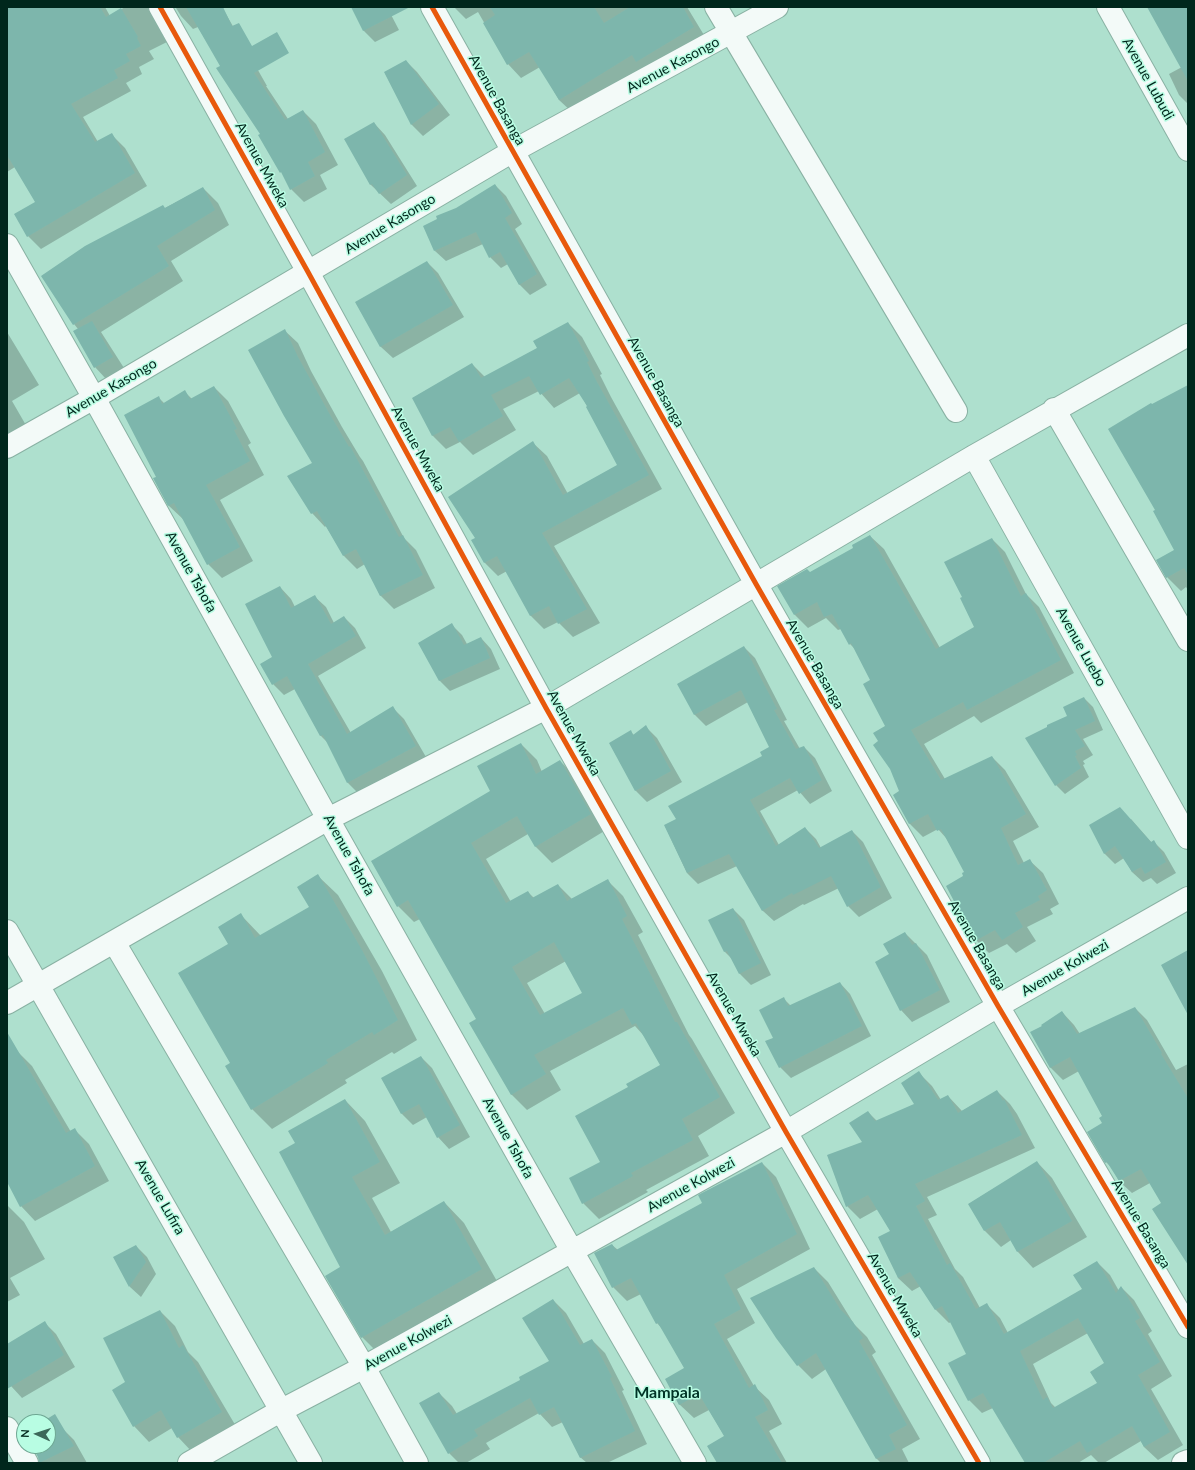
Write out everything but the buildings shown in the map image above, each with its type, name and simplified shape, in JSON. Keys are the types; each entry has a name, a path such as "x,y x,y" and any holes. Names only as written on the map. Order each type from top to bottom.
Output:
{"street":[{"name":"Avenue Mweka","path":"160,7 308,272 546,708 786,1132 979,1463"},
{"name":"Avenue Basanga","path":"432,7 756,584 998,1006 1188,1327"},
{"path":"716,7 956,411"},
{"name":"Avenue Kasongo","path":"7,447 94,398 512,151 732,33 777,7"},
{"name":"Avenue Lubudi","path":"1108,7 1188,150"},
{"name":"Avenue Tshofa","path":"7,245 572,1251 695,1463"},
{"path":"7,1003 328,819 546,708 974,456 1188,335"},
{"path":"1054,410 1188,640"},
{"name":"Avenue Luebo","path":"974,456 1188,838"},
{"name":"Avenue Kolwezi","path":"189,1463 282,1410 364,1368 786,1132 998,1006 1188,898"},
{"name":"Avenue Lufira","path":"7,931 312,1463"},
{"path":"114,942 364,1368 417,1463"},
{"path":"7,1428 27,1463"},
{"path":"1183,1463 1188,1461"}],"cycle path":[{"path":"160,7 308,272 546,708 786,1132 979,1463"},
{"path":"432,7 756,584 998,1006 1188,1327"}],"district":[{"name":"Mampala","path":"667,1393"}]}
